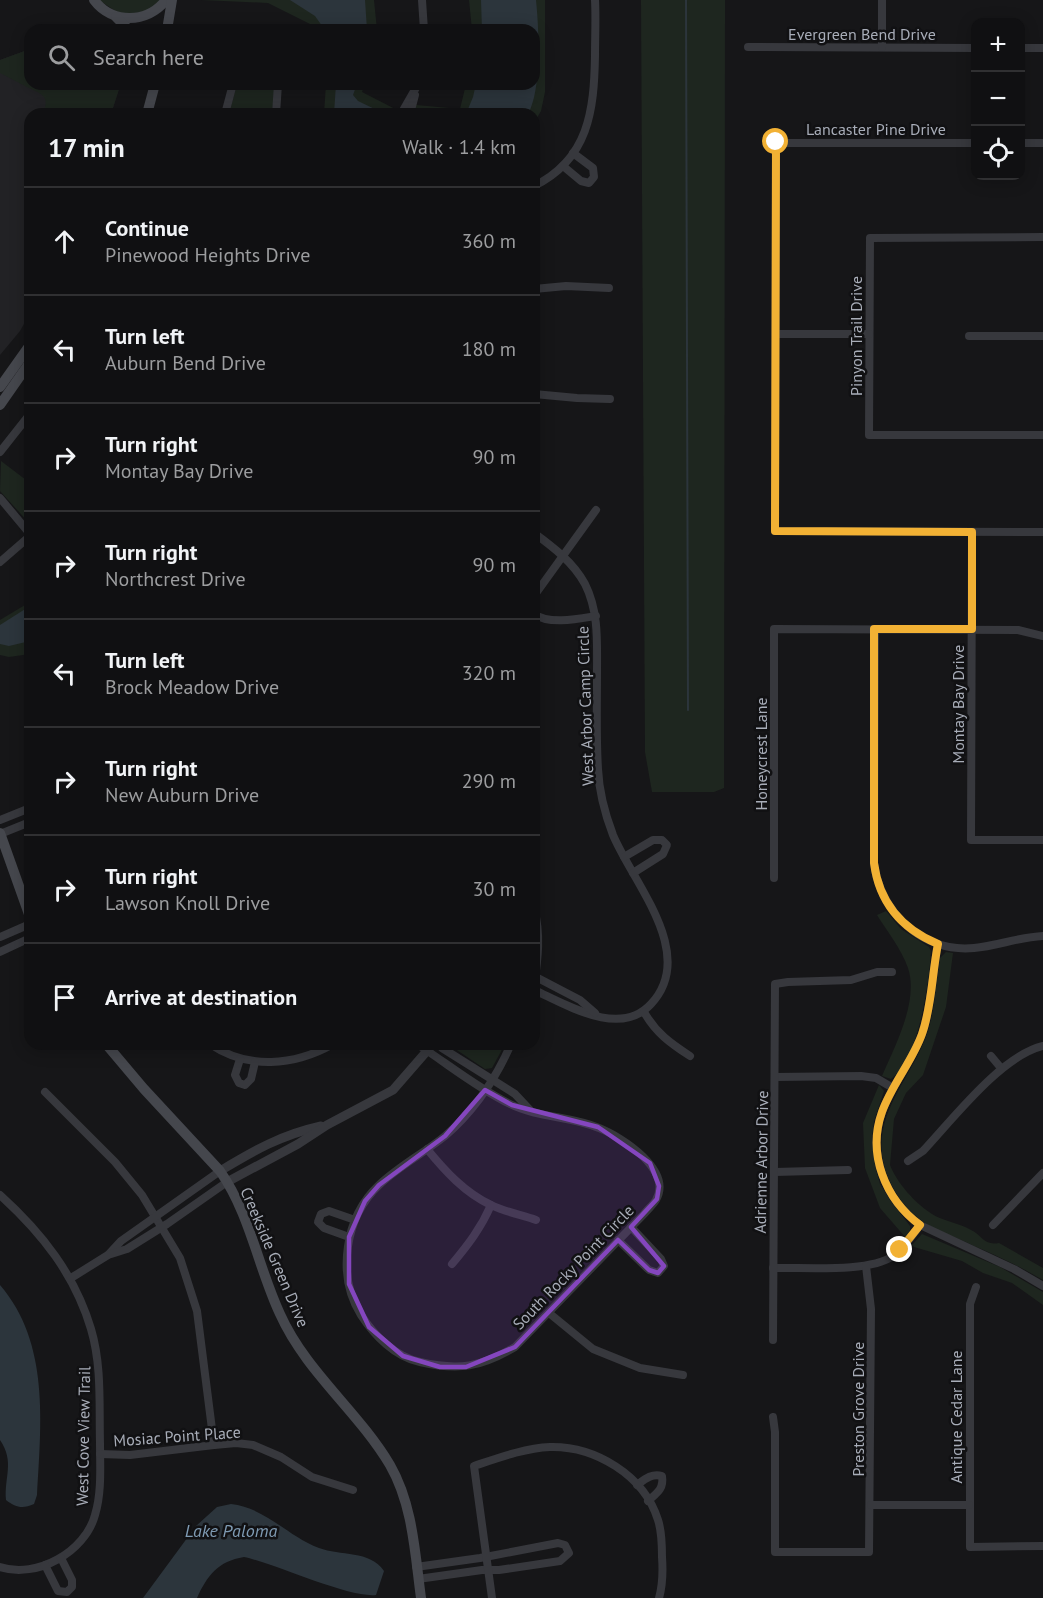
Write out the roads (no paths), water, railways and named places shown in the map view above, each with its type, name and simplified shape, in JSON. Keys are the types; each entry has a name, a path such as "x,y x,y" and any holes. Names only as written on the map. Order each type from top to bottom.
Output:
{"main road":[{"path":"94,1 105,11 129,18 141,17 153,12 166,0"},
{"path":"168,24 172,0"},
{"path":"116,16 123,24"},
{"path":"142,108 146,90"},
{"path":"149,108 153,90"},
{"path":"0,387 24,353"},
{"path":"0,405 24,371"},
{"path":"0,833 24,900"},
{"name":"Creekside Green Drive","path":"111,1050 227,1182 242,1210 280,1314 295,1341 312,1368 368,1432 390,1466 405,1497 421,1598"}],"street":[{"path":"422,0 424,24"},
{"path":"540,182 563,166 583,136 591,116 594,95 595,0"},
{"path":"882,0 882,47"},
{"name":"Evergreen Bend Drive","path":"748,47 971,48"},
{"path":"1025,48 1043,48"},
{"path":"227,108 231,90"},
{"path":"276,108 278,90"},
{"path":"404,108 414,90"},
{"path":"411,108 416,90"},
{"name":"Lancaster Pine Drive","path":"776,334 776,142 971,143"},
{"path":"1025,143 1043,143"},
{"path":"563,166 581,181 589,183 594,177 593,168 573,153"},
{"name":"Pinyon Trail Drive","path":"1043,237 870,238 869,334 869,435 1043,435"},
{"path":"540,288 566,286 609,288"},
{"path":"869,334 776,334 775,531 1043,532"},
{"path":"969,336 1043,336"},
{"path":"540,395 610,399"},
{"path":"0,452 24,424"},
{"path":"0,498 24,528"},
{"path":"540,588 596,510"},
{"name":"Montay Bay Drive","path":"972,532 971,840 1043,840"},
{"name":"West Arbor Camp Circle","path":"540,538 563,556 584,582 596,616 598,771 605,812 624,857 660,921 665,939 665,980 657,998 644,1012"},
{"path":"0,562 24,540"},
{"path":"540,618 543,620 580,619 596,616"},
{"name":"Honeycrest Lane","path":"774,878 774,629 874,629"},
{"path":"1043,636 1018,630 874,629 874,863 884,898 899,919 917,934 938,944 974,948 1043,936"},
{"path":"0,820 24,810"},
{"path":"0,833 24,824"},
{"path":"624,857 653,840 662,840 667,845 663,854 633,873"},
{"path":"0,937 24,927"},
{"path":"0,952 24,941"},
{"path":"938,944 923,1033 912,1058 893,1088 882,1111 877,1129 879,1163 884,1182 908,1216 920,1225 1014,1269 1043,1286"},
{"name":"Adrienne Arbor Drive","path":"773,1340 775,984 851,980 877,972 892,972"},
{"path":"540,982 580,1000 598,1016"},
{"path":"540,993 580,1011 612,1020 626,1019 644,1012 652,1027 665,1040 690,1056"},
{"path":"908,1161 923,1151 1001,1068 1018,1056 1043,1046"},
{"path":"222,1050 240,1059 255,1062 296,1059 318,1050"},
{"path":"71,1278 108,1255 127,1249 227,1182 393,1090 427,1050"},
{"path":"434,1050 485,1090 512,1105 531,1111"},
{"path":"445,1050 515,1094 531,1111"},
{"path":"355,1220 329,1211 321,1214 318,1222 324,1228 349,1237 365,1201 379,1185 462,1119 493,1079 508,1050"},
{"path":"991,1056 1001,1068"},
{"path":"240,1059 235,1075 239,1083 245,1085 251,1079 255,1062"},
{"path":"775,1077 861,1076 876,1078 893,1088"},
{"path":"45,1092 115,1162 142,1195 180,1258 197,1311 214,1445"},
{"name":"South Rocky Point Circle","path":"349,1237 346,1262 349,1284 356,1306 369,1327 403,1356 416,1362 440,1367 466,1367 492,1360 515,1347 657,1198 659,1186 657,1175 650,1163 618,1137 598,1127 531,1111"},
{"path":"108,1255 121,1240 219,1171 268,1143 294,1132 327,1125"},
{"path":"427,1149 452,1178 491,1205 536,1220"},
{"path":"775,1172 848,1170"},
{"path":"993,1225 1043,1173"},
{"name":"West Cove View Trail","path":"0,1195 35,1228 71,1278 91,1328 98,1353 100,1454 99,1490 95,1516 86,1535 61,1558 45,1565 16,1569 0,1567"},
{"path":"452,1264 470,1244 491,1205"},
{"path":"773,1268 866,1266 890,1258 900,1250 920,1225"},
{"path":"618,1240 649,1270 658,1273 664,1266 661,1258 631,1227"},
{"name":"Preston Grove Drive","path":"772,1417 775,1432 775,1552 869,1552 872,1309 866,1266"},
{"name":"Antique Cedar Lane","path":"976,1287 970,1304 970,1547 1043,1546"},
{"path":"549,1312 593,1349 640,1368 683,1375"},
{"name":"Mosiac Point Place","path":"100,1454 130,1455 236,1443 253,1445 269,1450 312,1477 353,1490"},
{"path":"492,1598 474,1466 507,1455 550,1447 602,1458 631,1476 658,1519 662,1577 659,1598"},
{"path":"637,1485 649,1476 662,1476 663,1484 648,1501"},
{"path":"871,1505 969,1505"},
{"path":"416,1567 558,1543 565,1545 569,1553 560,1561 418,1579"},
{"path":"45,1565 58,1591 67,1592 72,1584 61,1558"}],"water":[{"path":"290,0 365,0 367,24 321,24 315,16"},
{"path":"481,0 536,0 537,24 482,24"},
{"path":"336,90 355,90 353,95 358,101 373,108 334,108"},
{"path":"475,90 536,90 530,108 468,108"},
{"path":"24,610 24,642 9,646 0,644 0,625"},
{"path":"0,1285 16,1308 27,1332 35,1358 39,1385 40,1440 37,1495 34,1504 26,1507 13,1505 6,1500 8,1463 0,1440"},
{"name":"Lake Paloma","path":"231,1504 255,1511 319,1548 363,1557 378,1564 384,1571 376,1595 330,1586 244,1557 227,1562 214,1571 197,1598 143,1598 196,1526 217,1507"}],"waterway":[{"path":"686,0 688,710"}]}
